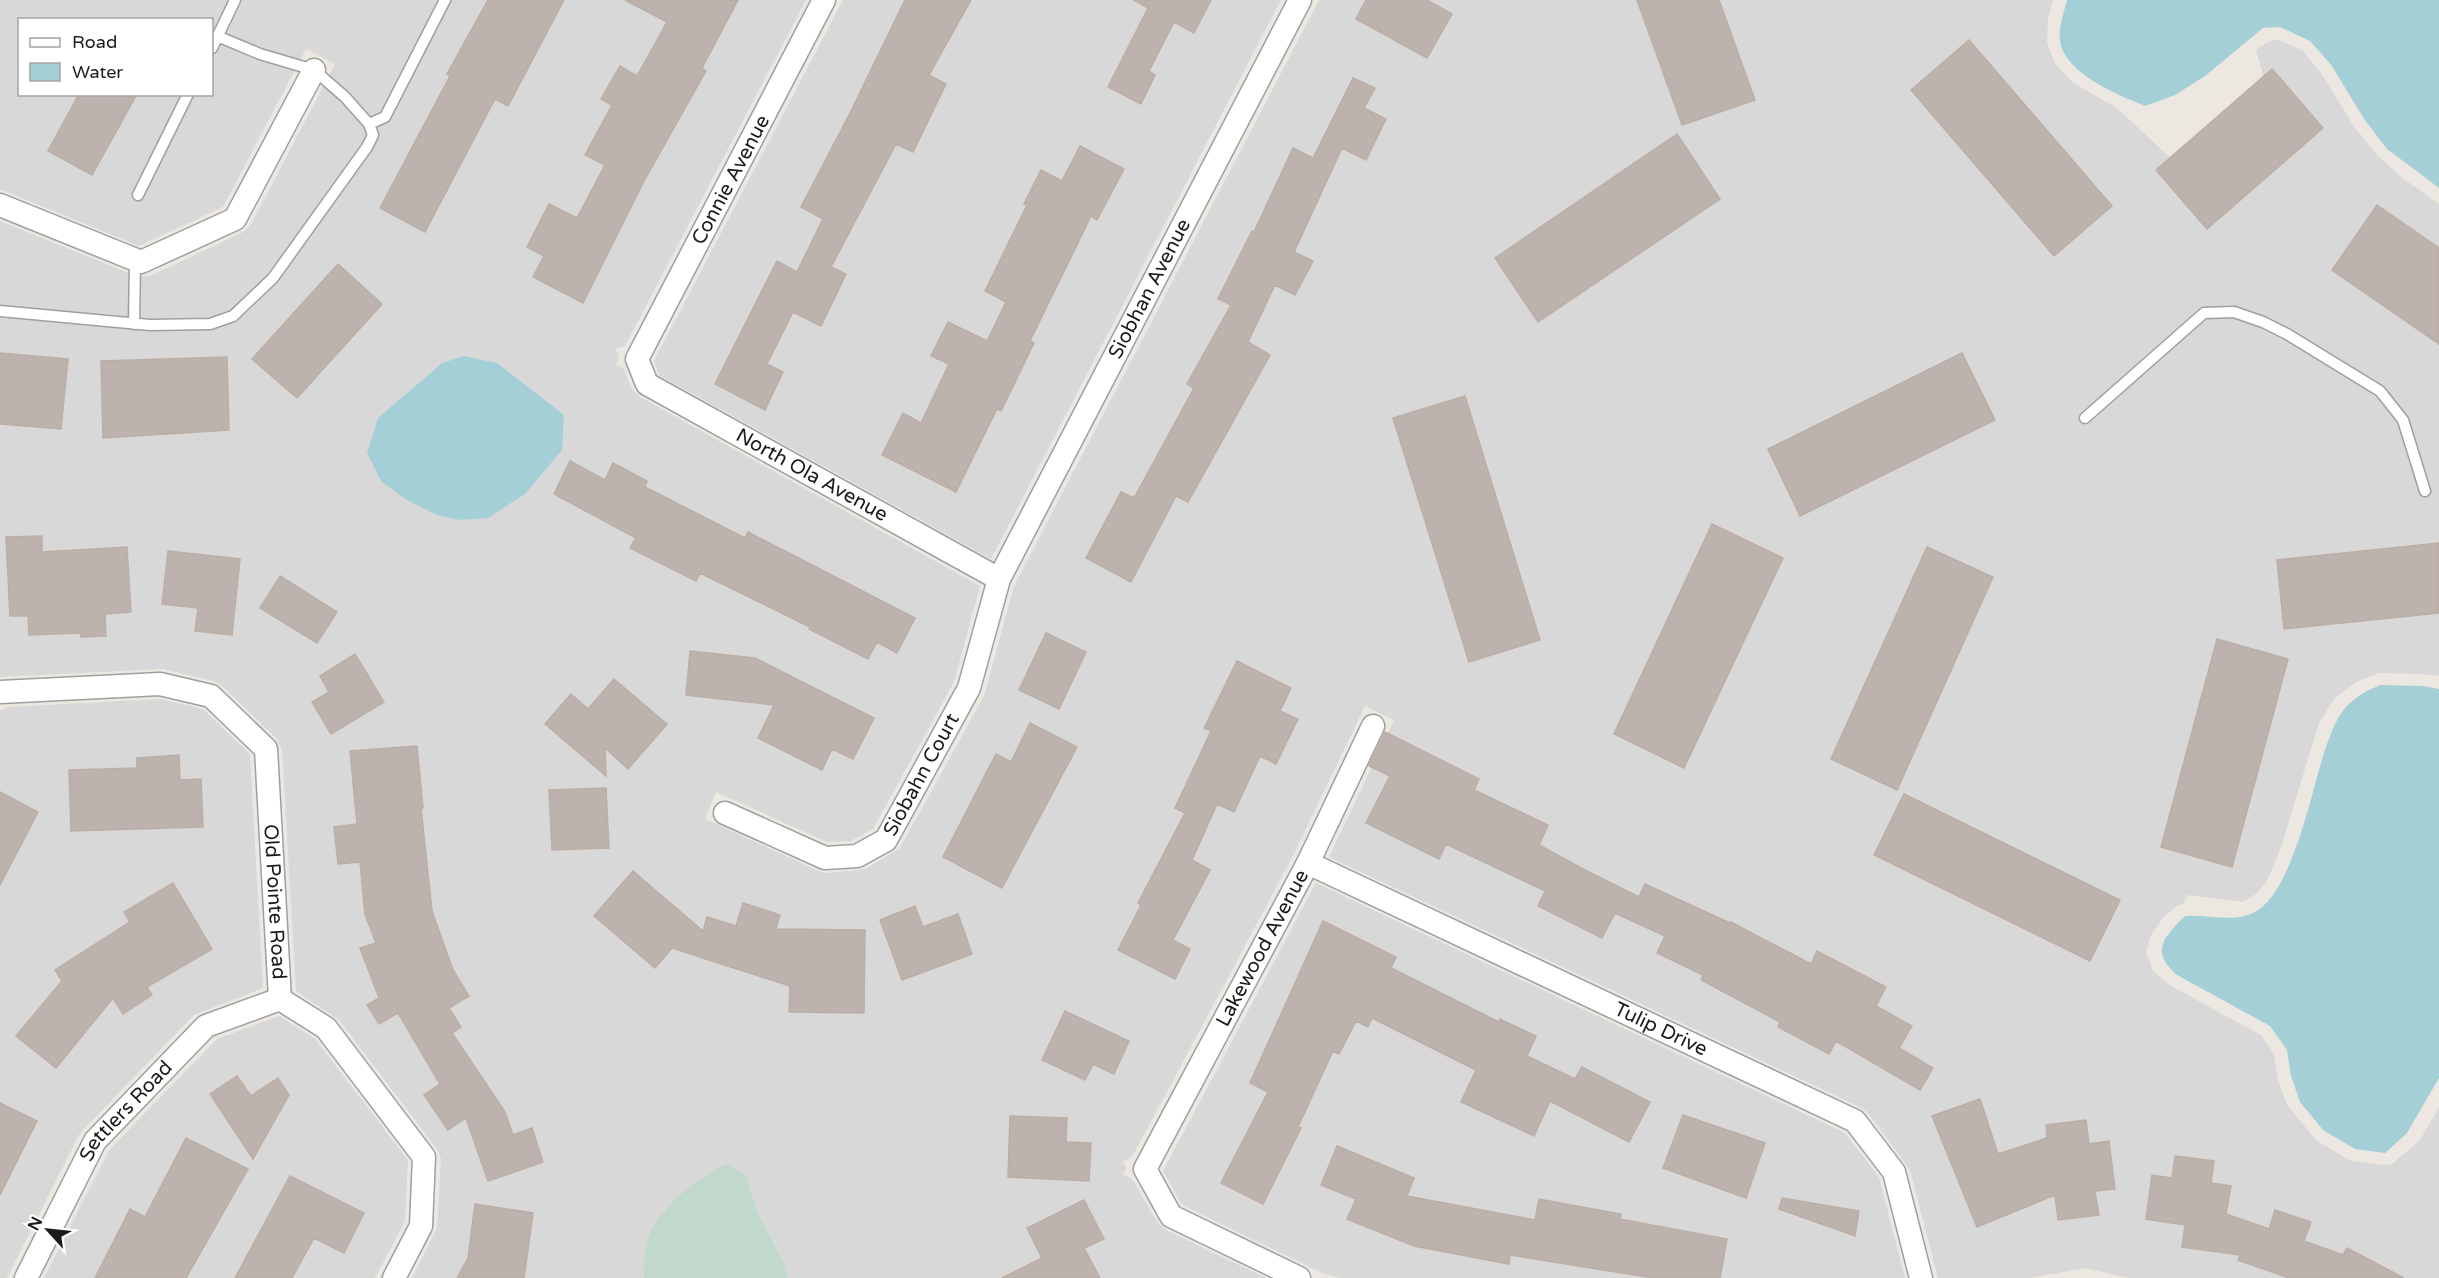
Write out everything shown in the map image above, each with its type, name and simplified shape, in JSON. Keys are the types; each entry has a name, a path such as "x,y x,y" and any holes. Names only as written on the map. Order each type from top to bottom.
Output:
{"street":[{"name":"Connie Avenue","path":"637,359 824,0"},
{"name":"Siobhan Avenue","path":"999,579 1300,0"},
{"path":"0,205 141,262 235,219 314,69"},
{"name":"North Ola Avenue","path":"637,359 647,384 999,579"},
{"name":"Siobahn Court","path":"725,813 825,858 857,856 886,840 969,688 999,579"},
{"name":"Old Pointe Road","path":"0,692 160,684 211,696 266,749 280,999 326,1028 424,1157 421,1226 394,1278"},
{"name":"Lakewood Avenue","path":"1299,1278 1171,1216 1145,1169 1308,863 1373,726"},
{"name":"Tulip Drive","path":"1308,863 1855,1121 1894,1172 1921,1278"},
{"name":"Settlers Road","path":"26,1278 95,1141 206,1026 280,999"}],"lane":[{"path":"213,46 235,0"},
{"path":"369,124 386,117 445,0"},
{"path":"0,311 134,324 210,324 233,316 273,278 367,147 373,135 369,124 345,97 314,69 260,54 217,36"},
{"path":"138,195 187,96"},
{"path":"134,324 135,260"},
{"path":"2085,418 2204,313 2234,312 2287,334 2380,391 2403,420 2426,491"}],"shaded area":[{"path":"0,0 806,0 625,346 616,349 619,357 616,365 624,369 631,388 640,397 980,586 954,682 873,829 851,841 827,842 716,792 705,819 827,873 866,869 900,848 984,696 1014,586 1319,0 2053,0 2048,20 2047,42 2055,64 2072,82 2117,108 2176,163 2271,103 2256,50 2269,41 2279,40 2302,50 2321,73 2353,125 2377,155 2401,177 2439,204 2439,676 2379,673 2356,682 2335,698 2319,723 2281,847 2267,881 2256,894 2243,902 2188,895 2184,903 2175,907 2162,919 2150,937 2146,952 2153,971 2171,986 2261,1035 2274,1054 2278,1079 2287,1105 2317,1141 2351,1161 2392,1164 2420,1140 2439,1107 2439,1278 2128,1278 2085,1268 2030,1278 1938,1278 1910,1170 1862,1108 1329,857 1394,720 1365,706 1293,856 1132,1157 1123,1162 1127,1168 1123,1174 1133,1180 1157,1222 1164,1229 1266,1278 787,1278 785,1265 757,1211 746,1176 707,1174 665,1209 644,1263 644,1278 412,1278 437,1228 441,1159 437,1149 339,1020 296,991 282,750 277,739 214,681 163,669 0,677 0,221 136,276 150,276 243,232 250,226 335,64 306,49 223,207 139,246 0,189","holes":["534,394 564,415 525,493"]},
{"path":"843,0 1281,0 991,559 659,375 654,361"},
{"path":"160,699 203,709 250,754 263,988 194,1015 80,1133 7,1278 0,1278 0,711 7,707"},
{"path":"1316,883 1845,1133 1879,1177 1905,1278 1341,1278 1324,1274 1182,1205 1163,1171"},
{"path":"279,1016 315,1039 408,1160 405,1221 375,1278 44,1278 109,1150 217,1039"}],"green space":[{"path":"726,1164 746,1175 757,1211 785,1265 787,1278 644,1278 647,1241 662,1214 692,1185"}],"water":[{"path":"2067,0 2439,0 2439,188 2387,149 2364,119 2332,66 2310,41 2280,27 2263,28 2205,76 2175,95 2145,106 2107,89 2071,63 2060,41"},
{"path":"464,356 497,363 564,415 562,450 525,494 488,518 460,520 437,515 405,499 381,481 367,453 378,418 442,363"},
{"path":"2380,685 2423,686 2439,689 2439,1078 2407,1133 2385,1153 2355,1149 2323,1130 2300,1102 2291,1076 2287,1050 2270,1026 2177,975 2164,959 2162,952 2166,938 2185,916 2228,918 2245,916 2267,903 2279,886 2289,865 2324,753 2337,720 2352,701"}],"building":[{"path":"488,0 564,0 508,106 495,99 425,232 380,208 450,76 447,74"},
{"path":"625,0 738,0 702,68 706,71 643,183 583,303 533,277 544,256 527,247 549,204 577,218 605,165 585,155 612,105 601,99 620,66 637,76 667,22"},
{"path":"905,0 971,0 929,75 946,84 913,152 896,144 831,267 846,274 821,326 793,312 767,364 783,372 765,410 715,384 777,261 797,272 823,219 801,207"},
{"path":"1134,0 1211,0 1194,33 1174,22 1149,71 1155,75 1141,104 1108,87 1148,8"},
{"path":"1366,0 1427,0 1452,14 1427,58 1356,19"},
{"path":"1637,0 1719,0 1755,100 1682,125"},
{"path":"1969,40 2112,206 2054,256 1911,90"},
{"path":"2272,69 2323,128 2207,229 2156,170"},
{"path":"1353,78 1375,88 1364,108 1386,119 1366,160 1342,148 1294,252 1313,261 1295,295 1275,285 1248,342 1270,355 1188,502 1176,496 1131,582 1086,558 1121,492 1134,498 1194,388 1187,384 1231,305 1218,299 1252,231 1254,232 1293,148 1313,158"},
{"path":"78,96 136,96 92,175 48,151"},
{"path":"1677,134 1720,199 1538,322 1495,258"},
{"path":"1080,146 1124,169 1097,220 1091,216 1030,341 1034,343 1001,411 997,409 956,492 882,455 903,413 921,423 949,364 931,356 948,322 987,341 1006,302 985,291 1027,205 1024,204 1041,170 1062,181"},
{"path":"2377,205 2439,248 2439,344 2332,270"},
{"path":"338,264 382,304 297,398 252,359"},
{"path":"0,353 68,359 61,429 0,424"},
{"path":"1962,353 1995,420 1800,516 1768,449"},
{"path":"227,357 229,430 103,438 101,361"},
{"path":"1465,396 1540,640 1469,662 1393,418"},
{"path":"570,461 605,480 613,463 647,481 645,487 745,538 748,532 915,618 897,653 877,642 868,659 809,629 810,627 700,573 696,581 630,548 636,538 554,494"},
{"path":"1712,524 1783,558 1684,768 1614,734"},
{"path":"42,536 42,552 127,547 131,612 105,614 106,636 81,637 80,633 29,635 28,616 10,616 6,537"},
{"path":"2439,543 2439,613 2284,629 2277,560"},
{"path":"1927,547 1993,577 1897,790 1831,759"},
{"path":"168,551 240,559 232,635 195,631 198,608 162,604"},
{"path":"280,576 337,612 317,643 260,608"},
{"path":"1046,633 1086,652 1059,709 1019,690"},
{"path":"2217,639 2288,659 2232,867 2161,847"},
{"path":"690,651 755,658 874,718 853,759 832,749 822,770 758,738 774,705 686,695"},
{"path":"355,654 384,702 331,734 312,702 329,692 320,676"},
{"path":"1237,661 1291,688 1280,711 1298,719 1276,764 1260,756 1234,812 1217,804 1192,860 1210,870 1173,940 1190,949 1175,979 1118,950 1141,905 1138,903 1185,813 1175,808 1211,731 1204,728"},
{"path":"614,679 667,724 628,769 605,748 606,776 545,724 571,694 588,709"},
{"path":"1030,723 1077,747 1002,888 943,857 996,754 1011,762"},
{"path":"1385,732 1479,779 1474,790 1548,825 1539,845 1583,869 1639,897 1645,884 1731,922 1811,964 1817,951 1886,987 1876,1006 1912,1026 1899,1048 1933,1068 1920,1090 1836,1041 1829,1054 1778,1027 1780,1022 1701,980 1703,975 1657,953 1665,936 1615,913 1602,938 1538,906 1545,891 1446,844 1439,859 1366,823 1390,776 1369,766"},
{"path":"417,746 432,911 453,970 469,996 449,1008 461,1027 452,1033 505,1112 513,1135 532,1128 543,1162 488,1181 466,1118 448,1130 424,1095 440,1084 398,1013 379,1024 367,1005 379,998 360,948 376,943 365,914 360,862 338,864 334,827 357,824 350,751"},
{"path":"179,755 180,780 201,779 203,827 71,831 69,770 137,768 137,758"},
{"path":"606,788 609,848 552,850 549,790"},
{"path":"0,792 38,812 0,885"},
{"path":"1904,794 2120,900 2090,961 1874,855"},
{"path":"633,871 703,931 707,917 736,926 743,903 780,915 776,929 865,930 864,1013 789,1012 790,986 672,948 655,968 594,916"},
{"path":"173,883 212,949 147,987 152,995 123,1014 113,998 56,1068 16,1036 62,981 55,970 130,922 124,912"},
{"path":"915,906 923,927 958,914 972,954 902,980 880,920"},
{"path":"1323,921 1396,957 1391,968 1499,1022 1500,1019 1536,1036 1527,1056 1575,1079 1582,1067 1650,1102 1629,1142 1550,1101 1534,1136 1461,1102 1476,1070 1372,1018 1368,1027 1356,1021 1339,1054 1333,1051 1298,1127 1301,1128 1263,1204 1221,1183 1268,1092 1250,1083"},
{"path":"1065,1011 1129,1041 1114,1074 1093,1064 1085,1080 1042,1060"},
{"path":"237,1076 251,1096 278,1078 289,1095 253,1159 210,1094"},
{"path":"1980,1099 1998,1154 2047,1138 2046,1125 2086,1120 2089,1144 2109,1141 2115,1189 2095,1191 2099,1215 2058,1220 2055,1195 1977,1227 1932,1116"},
{"path":"0,1103 37,1121 0,1195"},
{"path":"1683,1115 1765,1143 1746,1198 1663,1168"},
{"path":"1010,1116 1067,1118 1066,1142 1091,1143 1089,1181 1008,1177"},
{"path":"186,1138 248,1169 186,1278 95,1278 130,1209 145,1217"},
{"path":"1337,1146 1414,1178 1407,1196 1535,1220 1539,1199 1621,1214 1620,1219 1727,1239 1720,1278 1653,1278 1510,1255 1509,1264 1414,1246 1347,1219 1356,1199 1321,1185"},
{"path":"2175,1156 2214,1161 2211,1183 2231,1186 2226,1214 2269,1229 2275,1210 2311,1222 2304,1241 2343,1255 2347,1248 2404,1278 2289,1278 2238,1260 2240,1255 2182,1247 2185,1225 2146,1219 2152,1175 2172,1178"},
{"path":"290,1176 364,1213 344,1253 314,1238 292,1278 235,1278"},
{"path":"1782,1198 1859,1211 1855,1236 1779,1209"},
{"path":"1084,1200 1104,1239 1084,1248 1100,1278 1002,1278 1042,1258 1027,1228"},
{"path":"475,1204 533,1213 524,1278 457,1278 468,1258"}]}
